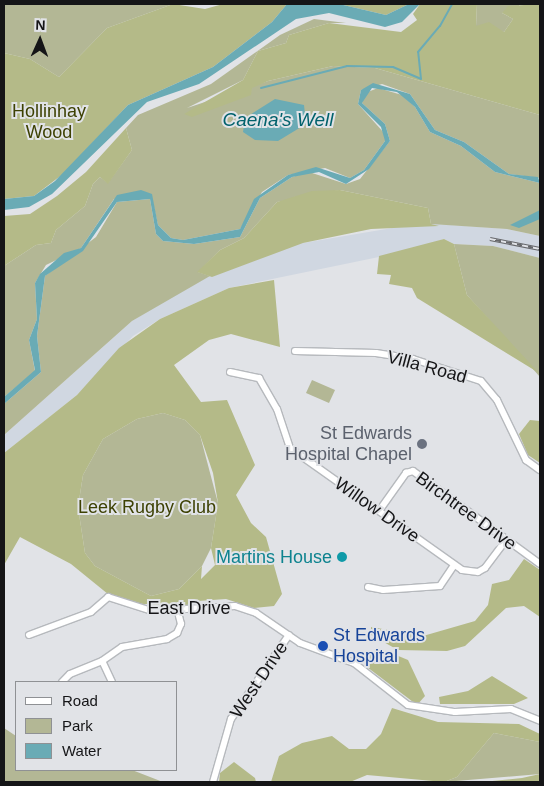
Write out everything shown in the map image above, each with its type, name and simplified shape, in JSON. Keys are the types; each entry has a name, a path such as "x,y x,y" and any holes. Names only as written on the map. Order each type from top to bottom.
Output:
{"street":[{"name":"Villa Road","path":"295,351 385,354 481,382 497,400 526,460 540,470"},
{"name":"Willow Drive","path":"230,372 259,378 277,409 290,448 454,565 478,572 506,540"},
{"name":"Birchtree Drive","path":"379,511 406,472 413,471 540,564"},
{"path":"368,587 383,590 440,586 454,565"},
{"name":"East Drive","path":"29,635 92,612 108,597 152,611 235,606 256,613 289,635 354,663 408,705 455,712 511,709 540,721"},
{"path":"63,681 70,674 102,661 122,647 167,639 177,633 181,624 177,608"},
{"name":"West Drive","path":"213,782 231,719 289,635"},
{"path":"102,661 112,681"}],"shaded area":[{"path":"422,223 507,229 540,236 540,258 493,246 454,244 444,239 408,251 229,288 160,319 133,336 77,395 4,453 4,435 132,321 174,295 219,271 297,244"}],"green space":[{"path":"4,4 173,4 107,28 59,77 30,59 4,53"},
{"name":"Hollinhay Wood","path":"173,4 205,9 223,4 287,4 272,22 213,67 128,105 63,174 34,196 4,199 4,53 30,59 59,77 107,28"},
{"path":"339,4 409,4 386,15"},
{"path":"420,4 477,4 476,26 489,22 504,32 513,19 502,13 508,6 540,4 540,115 375,68 333,66 268,81 252,88 251,95 192,117 184,114 243,80 258,51 286,43 289,35 329,23 401,32 417,20 413,14"},
{"path":"477,4 519,4 519,8 502,13 513,19 504,32 476,26"},
{"path":"314,19 346,23 329,23 289,35 286,43 258,51 243,80 187,108 268,81 333,66 375,68 540,115 540,178 509,174 464,142 435,130 410,94 382,84 361,90 358,104 385,134 385,141 364,170 350,178 325,168 288,175 262,192 240,229 183,240 171,238 158,225 151,194 114,199 81,248 46,265 35,283 37,319 29,340 35,371 4,397 4,266 36,245 51,243 56,230 85,206 93,184 100,177 108,183 132,150 126,128 138,115 211,84 280,35"},
{"path":"378,88 402,95 415,107 430,132 461,146 495,172 540,183 540,236 507,229 431,224 428,208 340,190 277,202 244,238 220,250 198,272 210,276 132,321 4,435 4,404 41,372 37,336 45,276 96,237 117,202 150,199 156,234 163,241 194,244 240,237 260,198 292,177 309,172 346,184 360,179 390,141 385,124 362,103 365,93"},
{"path":"126,128 132,150 108,184 100,177 93,184 85,206 56,230 51,243 36,245 4,266 4,216 30,214 57,196 86,172"},
{"path":"340,190 428,208 431,224 439,226 371,229 303,243 212,277 197,272 220,250 244,238 277,202 312,191"},
{"path":"444,239 454,244 467,295 539,373 417,298 412,288 389,284 391,275 377,274 379,256"},
{"path":"454,244 493,246 540,258 540,377 467,295"},
{"path":"274,280 280,347 231,334 209,340 174,365 201,402 227,400 255,465 236,495 251,523 266,537 282,594 274,606 254,608 226,599 198,601 197,606 119,603 71,564 20,537 4,565 4,453 77,395 119,348 160,319 229,288","holes":["163,413 185,420 200,435 213,473 218,503 211,548 215,565 201,579 202,566 179,589 151,596 95,566 85,553 78,507 83,475 103,439 137,419"]},
{"path":"312,380 335,390 329,403 306,393"},
{"name":"Leek Rugby Club","path":"163,413 185,420 200,435 218,503 211,548 202,566 179,589 151,596 95,566 85,553 78,507 83,475 103,439 137,419"},
{"path":"530,420 540,421 540,463 528,455 519,434"},
{"path":"524,559 540,570 540,617 524,606 506,608 465,646 447,651 398,650 371,635 371,627 423,636 475,621 488,605 492,584 509,580"},
{"path":"384,650 408,660 425,696 417,705 367,667 370,655"},
{"path":"492,676 528,698 514,704 440,704 439,697 468,691"},
{"path":"392,708 438,722 519,724 540,734 540,742 494,733 457,777 444,782 367,775 350,782 271,782 279,756 302,743 332,736 349,749 366,749 381,734"},
{"path":"4,728 15,735 15,771 135,771 163,782 4,782"},
{"path":"494,733 540,742 540,774 444,782 457,777"},
{"path":"234,762 255,778 256,782 219,782 220,773"},
{"path":"540,774 540,782 482,782 522,778"}],"water":[{"path":"287,4 339,4 386,15 409,4 420,4 402,22 385,27 329,13 296,19 199,84 147,102 52,194 29,207 4,210 4,199 34,196 55,181 128,105 213,67 272,22"},
{"path":"373,83 410,94 435,130 464,142 509,174 538,177 540,183 495,172 461,146 430,132 415,107 397,92 372,88 362,103 385,124 390,141 369,169 346,184 319,172 292,177 260,198 240,237 194,244 163,241 156,234 150,199 117,202 83,251 45,276 37,336 41,372 4,404 4,397 35,370 29,340 37,319 35,283 40,274 64,253 81,248 117,195 141,190 152,194 158,225 171,238 183,240 240,229 254,199 288,175 316,167 350,178 364,170 385,141 381,127 358,104 361,90"},
{"name":"Caena's Well","path":"275,99 304,105 306,124 278,141 255,140 243,132 245,118"},
{"path":"540,210 540,219 519,228 510,225"}],"waterway":[{"path":"261,88 347,66 393,67 421,79 418,52 440,26 452,4"}],"railway":[{"path":"490,239 540,249"}],"place":[{"name":"St Edwards Hospital Chapel","path":"422,444"},
{"name":"Martins House","path":"342,557"},
{"name":"St Edwards Hospital","path":"323,646"}]}
